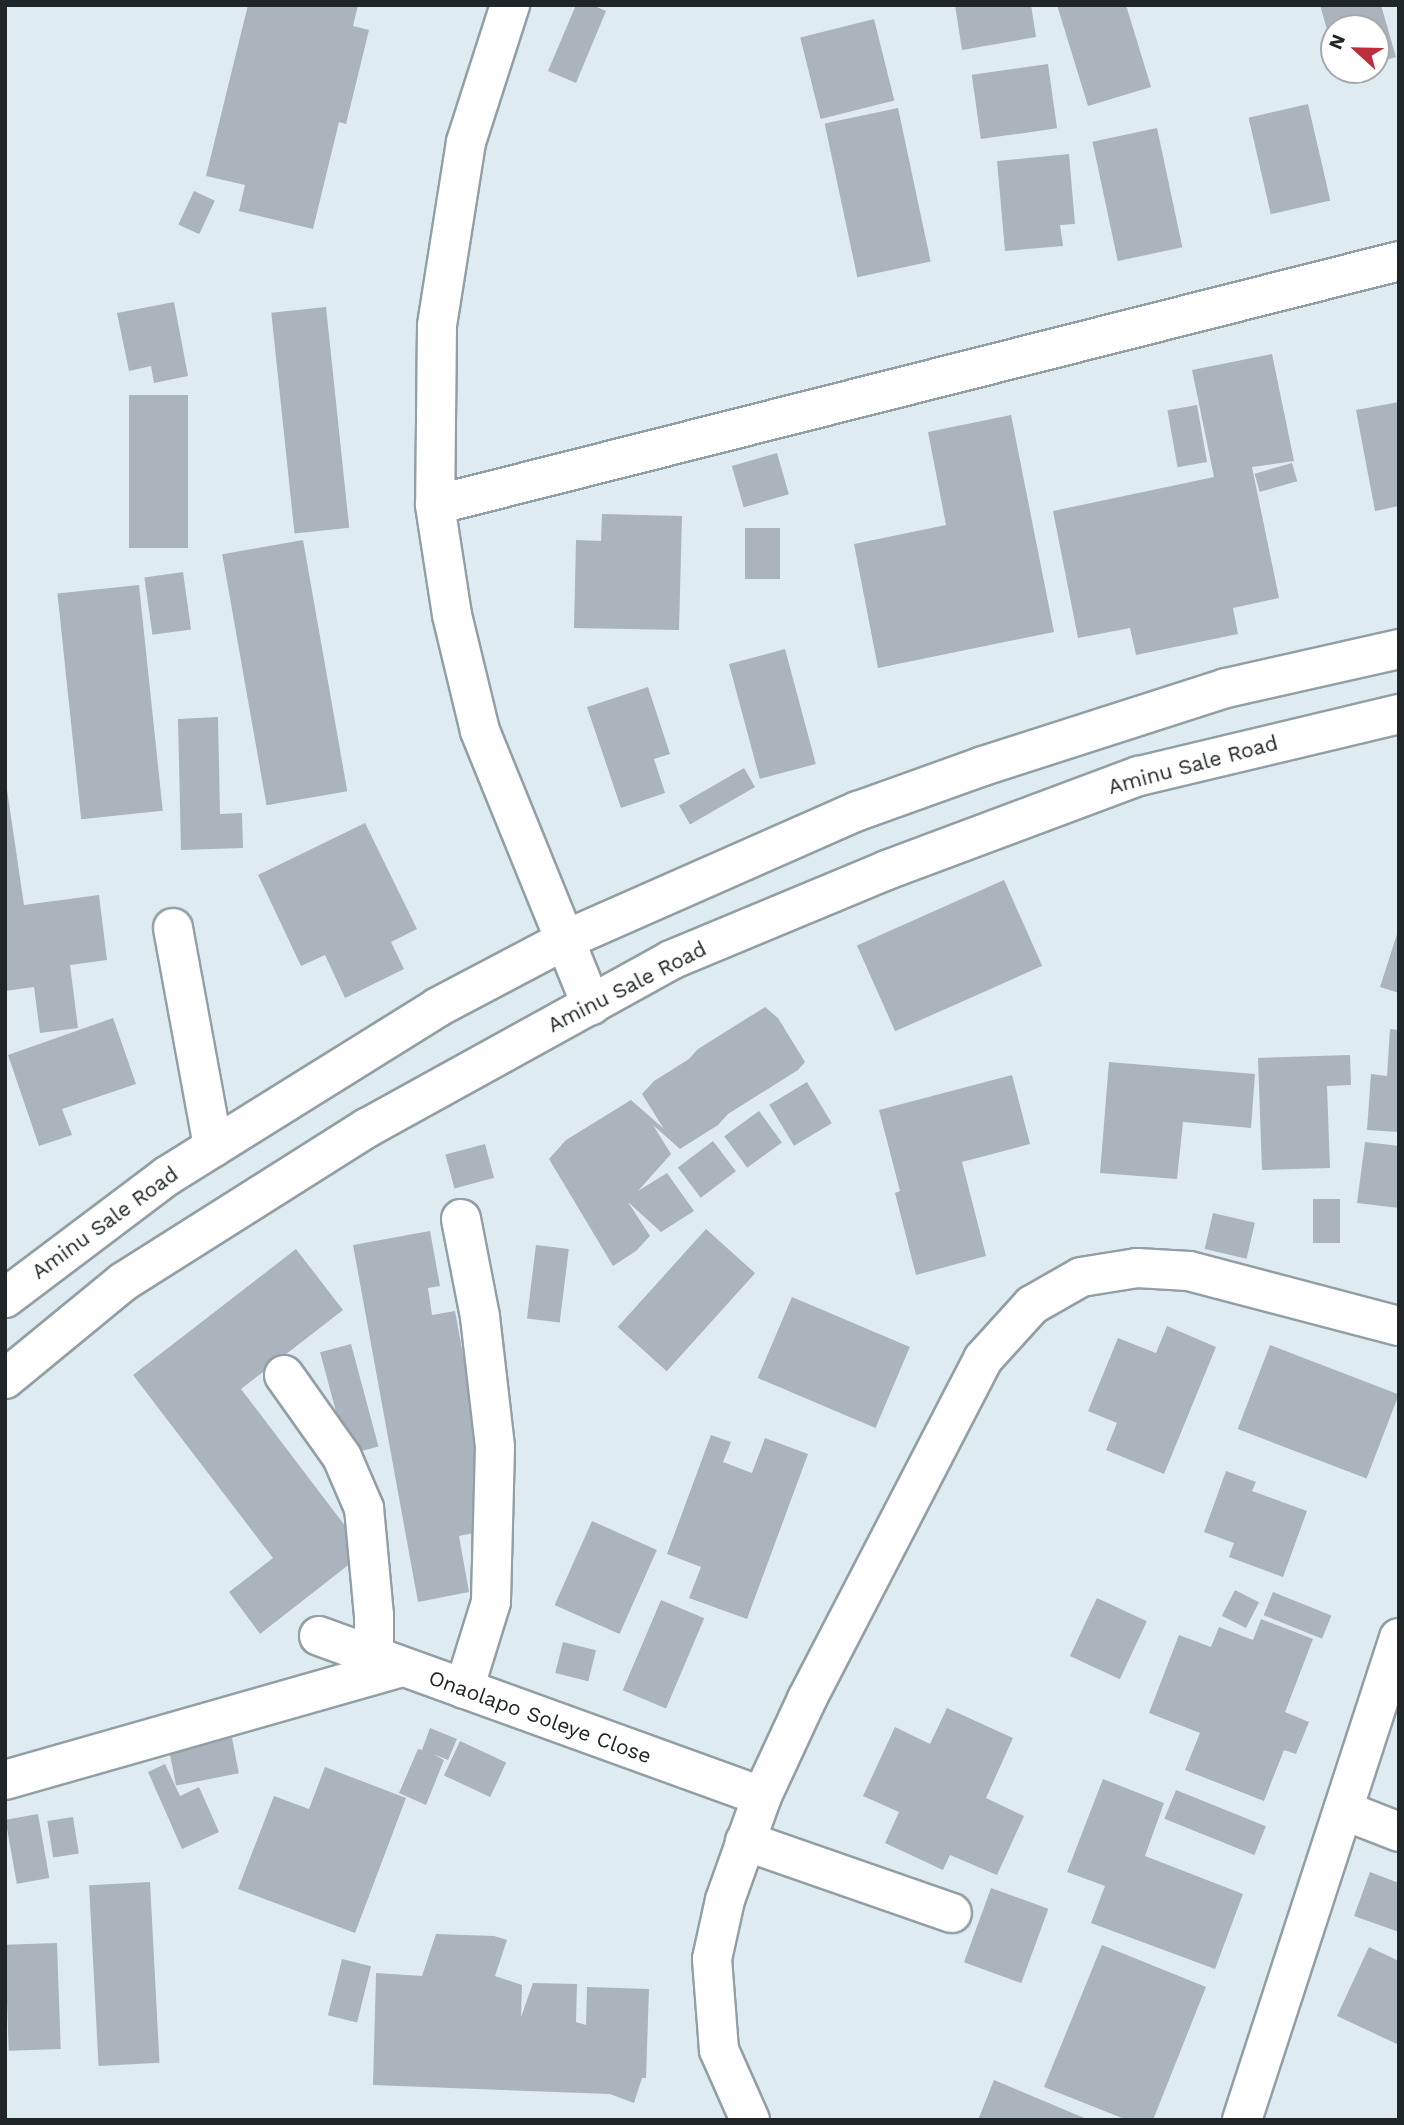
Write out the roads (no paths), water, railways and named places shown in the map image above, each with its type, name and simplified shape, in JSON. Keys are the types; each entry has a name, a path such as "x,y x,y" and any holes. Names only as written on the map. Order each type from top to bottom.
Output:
{"street":[{"path":"510,5 466,142 439,312 435,505 452,615 480,731 591,1005"},
{"path":"435,505 1399,261"},
{"name":"Aminu Sale Road","path":"5,1298 167,1176 438,1007 565,940 858,811 983,766 1226,688 1399,649"},
{"name":"Aminu Sale Road","path":"5,1379 123,1282 366,1128 671,960 887,870 1139,776 1399,714"},
{"path":"173,928 213,1147"},
{"path":"461,1219 480,1317 495,1447 491,1602 464,1689"},
{"path":"750,2120 719,2050 712,1959 725,1900 762,1796 807,1699 983,1359 1032,1305 1081,1278 1137,1268 1189,1271 1399,1326"},
{"path":"5,1780 387,1662 374,1615 364,1508 342,1457 284,1375"},
{"name":"Onaolapo Soleye Close","path":"319,1636 762,1796"},
{"path":"1242,2120 1399,1638"},
{"path":"1343,1810 1399,1832"},
{"path":"745,1840 952,1913"}]}
